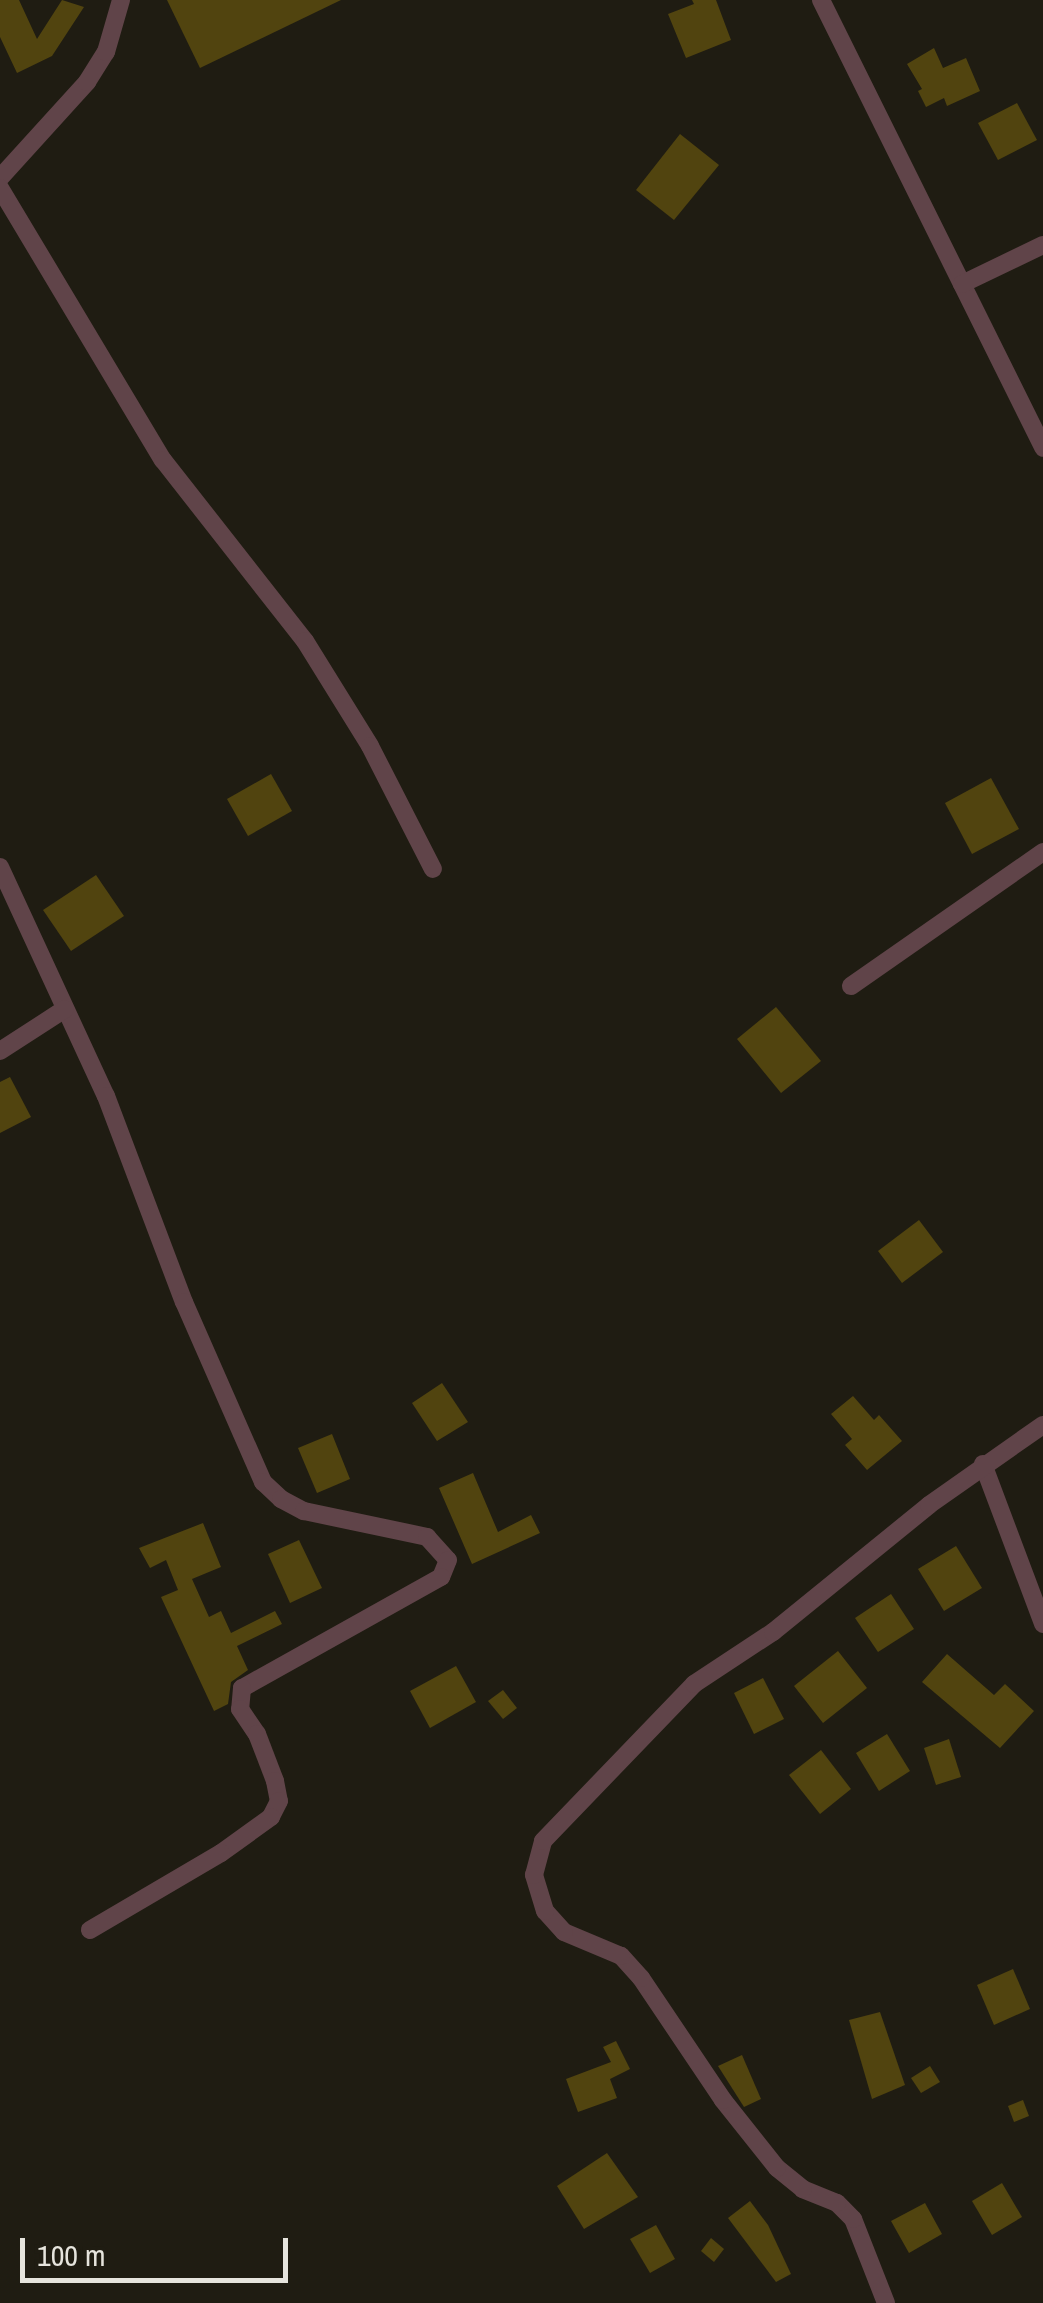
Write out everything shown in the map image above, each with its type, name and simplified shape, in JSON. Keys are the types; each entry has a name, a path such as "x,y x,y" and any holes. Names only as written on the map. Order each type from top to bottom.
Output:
{"street":[{"path":"0,178 87,82 106,52 121,0"},
{"path":"822,0 1043,448"},
{"path":"0,188 163,460 305,641 370,746 433,868"},
{"path":"962,284 1043,244"},
{"path":"851,986 1043,852"},
{"path":"0,868 106,1096 184,1302 264,1482 304,1511 428,1537 448,1560 441,1578 268,1670 242,1688 240,1708 257,1734 275,1782 279,1801 271,1816 221,1853 90,1930"},
{"path":"0,1051 65,1009"},
{"path":"886,2303 853,2220 837,2203 804,2189 777,2168 723,2100 641,1978 621,1956 564,1932 545,1910 534,1874 543,1841 694,1684 838,1583 982,1464 1043,1424"},
{"path":"982,1464 1043,1624"}],"building":[{"path":"0,0 19,0 37,39 62,0 84,7 52,56 17,73 0,37"},
{"path":"167,0 341,0 200,68"},
{"path":"692,0 716,0 731,40 686,58 668,14 694,4"},
{"path":"934,48 943,68 966,58 980,91 947,106 944,98 926,107 918,91 922,89 907,64"},
{"path":"1017,103 1037,140 998,160 978,123"},
{"path":"680,134 719,165 674,220 636,190"},
{"path":"271,774 292,811 248,836 227,799"},
{"path":"991,778 1019,829 972,854 945,803"},
{"path":"96,875 124,916 71,951 43,910"},
{"path":"776,1007 821,1061 781,1093 737,1039"},
{"path":"10,1077 31,1117 0,1133 0,1082"},
{"path":"919,1220 943,1252 902,1283 878,1251"},
{"path":"442,1383 468,1422 437,1441 412,1403"},
{"path":"853,1396 874,1420 879,1415 902,1441 867,1470 845,1445 852,1439 831,1414"},
{"path":"332,1434 350,1479 317,1493 298,1448"},
{"path":"473,1473 498,1532 531,1515 540,1533 472,1564 439,1488"},
{"path":"203,1523 221,1567 192,1579 209,1617 221,1611 231,1633 275,1611 282,1624 237,1646 248,1670 231,1682 228,1704 214,1711 161,1597 178,1590 166,1560 150,1568 139,1548"},
{"path":"299,1540 322,1588 290,1603 268,1554"},
{"path":"956,1546 982,1588 944,1611 918,1569"},
{"path":"891,1594 914,1629 878,1652 855,1618"},
{"path":"838,1651 867,1688 823,1723 794,1686"},
{"path":"947,1654 994,1695 1005,1684 1034,1711 1000,1748 922,1682"},
{"path":"456,1666 476,1702 430,1728 410,1691"},
{"path":"763,1678 784,1719 754,1734 734,1693"},
{"path":"503,1690 517,1708 503,1719 488,1701"},
{"path":"887,1734 910,1771 879,1791 856,1753"},
{"path":"949,1739 961,1777 936,1785 924,1748"},
{"path":"821,1750 851,1789 820,1814 789,1775"},
{"path":"1013,1969 1030,2009 994,2025 977,1985"},
{"path":"880,2012 905,2085 872,2099 849,2020"},
{"path":"616,2041 630,2069 610,2079 617,2098 578,2112 566,2079 611,2062 603,2047"},
{"path":"742,2055 761,2099 744,2107 718,2066"},
{"path":"930,2066 940,2082 921,2093 911,2078"},
{"path":"1023,2100 1029,2116 1014,2122 1008,2106"},
{"path":"607,2153 638,2197 584,2229 557,2186"},
{"path":"1002,2183 1022,2217 992,2235 972,2201"},
{"path":"750,2201 768,2225 791,2274 776,2282 728,2218"},
{"path":"925,2203 942,2234 909,2253 891,2221"},
{"path":"656,2225 675,2259 650,2273 630,2239"},
{"path":"711,2238 724,2249 714,2262 701,2251"}]}
